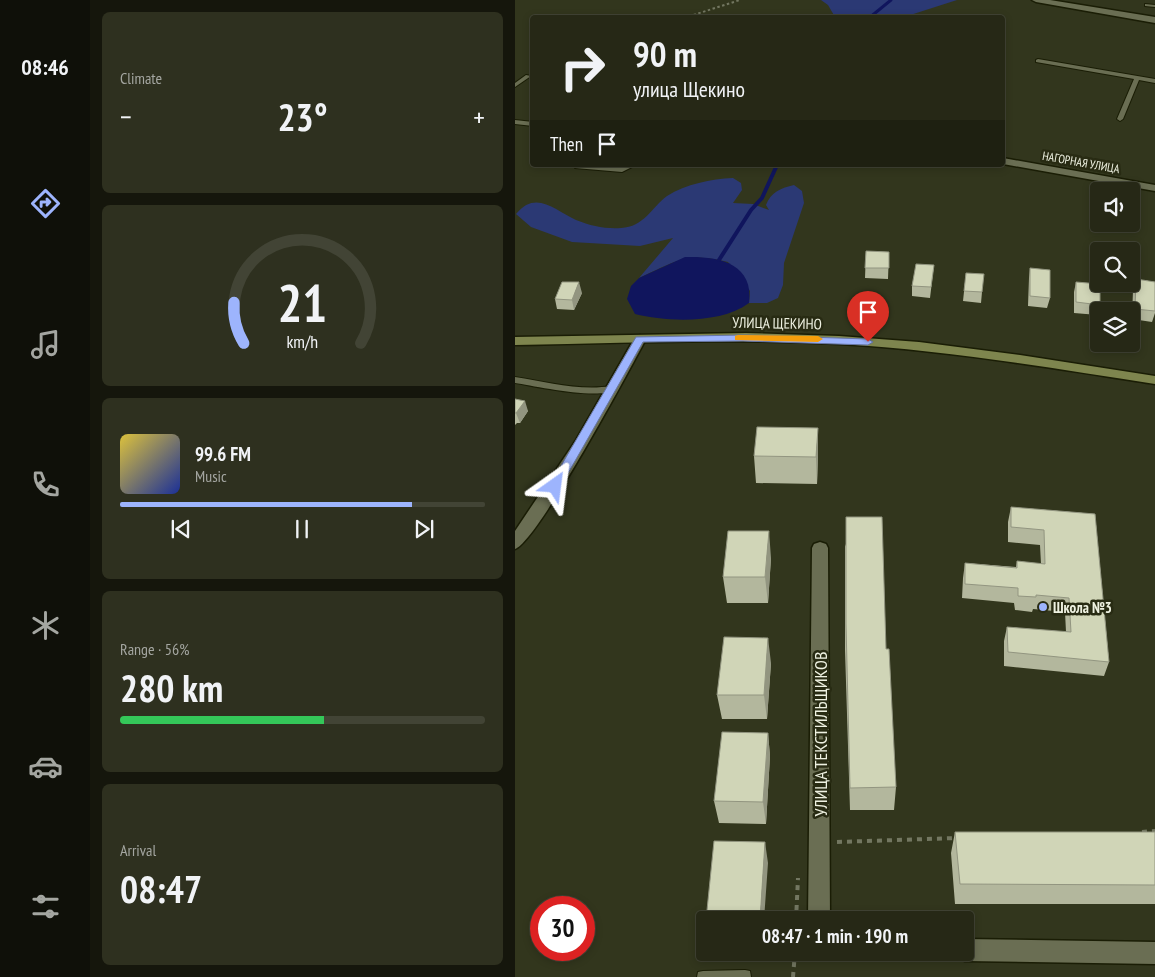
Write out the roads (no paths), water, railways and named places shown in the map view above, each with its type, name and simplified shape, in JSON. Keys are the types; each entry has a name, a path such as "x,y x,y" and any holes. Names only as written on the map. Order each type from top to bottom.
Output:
{"main road":[{"name":"УЛИЦА ЩЕКИНО","path":"515,341 752,338 886,343 976,352 1155,380"}],"street":[{"path":"1036,0 1155,20"},
{"name":"НАГОРНАЯ УЛИЦА","path":"1005,161 1155,188"},
{"path":"515,543 545,502 640,339"},
{"name":"УЛИЦА ТЕКСТИЛЬЩИКОВ","path":"819,911 820,548"},
{"path":"974,950 1155,953"}],"lane":[{"path":"1147,5 1155,6"},
{"path":"1038,61 1155,81"},
{"path":"515,85 528,76"},
{"path":"1120,119 1137,78"},
{"path":"515,122 530,124"},
{"path":"577,167 622,170 629,167"},
{"path":"515,380 586,390 601,391 612,388"},
{"path":"703,977 745,976"}],"waterway":[{"path":"873,15 891,0"},
{"path":"719,260 751,210 762,198 776,167"}],"place":[{"name":"Школа №3","path":"1043,607"}]}
